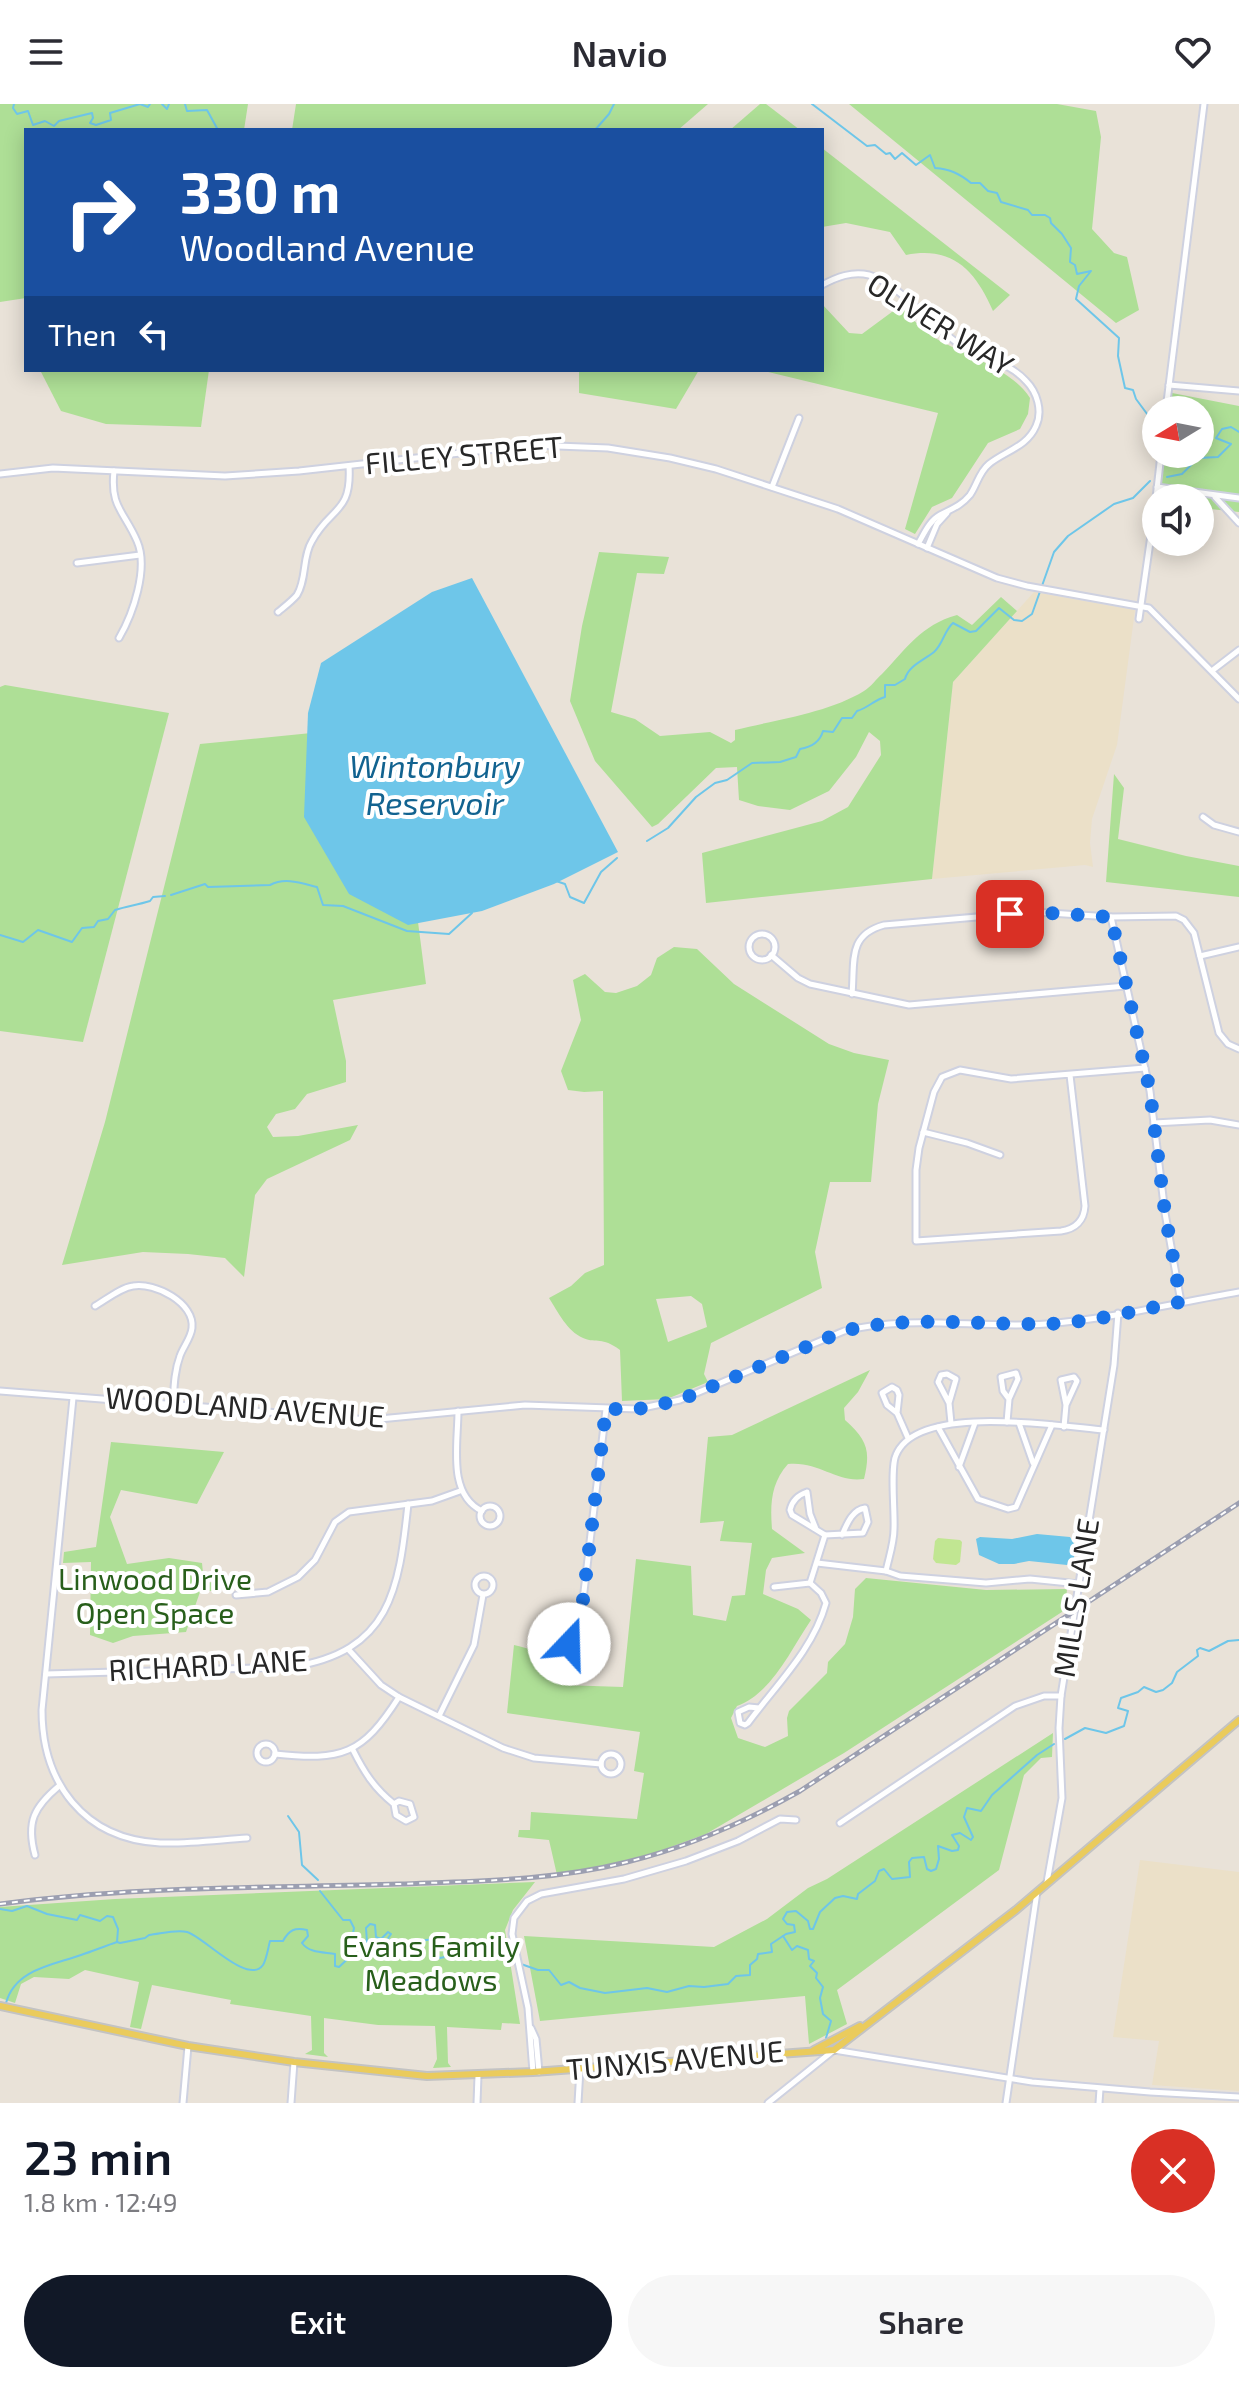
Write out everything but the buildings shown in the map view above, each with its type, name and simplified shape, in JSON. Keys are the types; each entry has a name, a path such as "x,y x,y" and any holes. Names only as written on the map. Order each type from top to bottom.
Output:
{"main road":[{"path":"834,2050 1037,1892 1239,1720"},
{"name":"TUNXIS AVENUE","path":"3,2007 188,2046 401,2074 478,2076 834,2050"},
{"path":"814,2050 875,2020"}],"street":[{"path":"1168,396 1204,104"},
{"name":"OLIVER WAY","path":"824,284 844,275 872,276 900,294 962,346 1024,377 1033,389 1038,403 1037,426 1018,447 989,464 982,471 971,494 959,507 931,522 918,544"},
{"path":"1169,385 1239,391"},
{"path":"772,487 799,418"},
{"name":"FILLEY STREET","path":"0,474 53,468 225,476 349,466 532,445 608,448 716,469 838,509 997,578 1143,606"},
{"path":"278,612 296,596 313,538 341,509 346,499 350,482 349,466"},
{"path":"114,471 113,495 138,542 141,568 131,617 119,638"},
{"path":"1214,497 1239,498"},
{"path":"1214,497 1239,523"},
{"name":"OLIVER WAY","path":"927,548 937,524 947,512"},
{"path":"77,563 140,555"},
{"path":"1139,619 1149,556"},
{"path":"1143,606 1154,610 1239,699"},
{"path":"1213,670 1239,650"},
{"path":"1203,817 1214,825 1239,832"},
{"path":"852,994 857,944 868,929 884,925 1034,912 1111,917 1176,916 1184,920 1194,933 1219,1033 1228,1044 1239,1049"},
{"path":"1111,917 1145,1068 1181,1302"},
{"path":"758,935 770,937 774,944 771,955 764,960 755,958 750,951 752,939 758,935"},
{"path":"1200,956 1239,947"},
{"path":"771,955 810,984 891,1003 921,1005 1126,986"},
{"path":"1070,1075 1085,1206 1081,1221 1061,1231 916,1241 916,1170 923,1132 938,1083 952,1071 970,1070 1011,1079 1145,1068"},
{"path":"1154,1123 1210,1120 1239,1125"},
{"path":"923,1132 1000,1155"},
{"path":"95,1306 129,1286 139,1285 149,1286 181,1303 188,1312 192,1329 175,1374 173,1405"},
{"name":"WOODLAND AVENUE","path":"0,1391 369,1420 525,1405 638,1409 680,1400 862,1326 954,1322 1045,1324 1239,1292"},
{"name":"MILLS LANE","path":"1047,1883 1062,1798 1061,1696 1117,1343 1118,1313"},
{"path":"1007,1422 1009,1399 1017,1387 1016,1373 1001,1377 1003,1391 1009,1399"},
{"path":"949,1403 956,1379 941,1375 938,1382 949,1403 951,1423"},
{"path":"1064,1427 1066,1405 1061,1380 1074,1377 1076,1386 1066,1405"},
{"path":"897,1413 897,1390 886,1388 882,1393 884,1399 897,1413 908,1438"},
{"path":"73,1398 42,1731 48,1762 59,1786 91,1820 125,1837 159,1843 247,1838"},
{"path":"579,1633 606,1409"},
{"path":"458,1411 460,1491 474,1507 482,1511"},
{"path":"886,1571 894,1533 895,1457 908,1438 922,1429 951,1423 1007,1422 1104,1430"},
{"path":"959,1468 975,1423"},
{"path":"1019,1423 1034,1464"},
{"path":"938,1427 978,1499 1008,1509 1016,1507 1052,1425"},
{"path":"236,1595 268,1592 298,1577 315,1560 331,1527 342,1515 357,1510 432,1501 460,1491"},
{"path":"816,1529 807,1492 791,1503 792,1515 825,1535 842,1535 863,1533 868,1522 865,1508 852,1516 842,1535"},
{"name":"RICHARD LANE","path":"46,1674 291,1667 323,1660 348,1649 373,1627 390,1602 400,1574 408,1504"},
{"path":"810,1583 825,1535"},
{"path":"817,1563 886,1571 900,1576 986,1583 1030,1579 1079,1584"},
{"path":"759,1708 792,1669 826,1603 810,1583 774,1587"},
{"path":"439,1716 474,1645 483,1595"},
{"path":"348,1649 374,1678 399,1697 520,1755 601,1764"},
{"path":"840,1823 1015,1706 1031,1698 1061,1696"},
{"path":"275,1754 323,1757 353,1750 383,1722 399,1697"},
{"path":"353,1750 367,1778 377,1791 394,1804 396,1815 406,1821 414,1817 410,1804 399,1801 394,1804"},
{"path":"35,1855 31,1828 36,1809 59,1786"},
{"path":"536,2072 531,2027 512,1934 514,1918 522,1906 534,1897 646,1873 696,1858 780,1819 796,1820"},
{"path":"1006,2103 1037,1892"},
{"path":"183,2103 188,2046"},
{"path":"768,2103 834,2050 1010,2079 1100,2089 1239,2097"},
{"path":"291,2103 294,2062"},
{"path":"578,2103 580,2069"},
{"path":"477,2103 478,2076"},
{"path":"1099,2103 1100,2089"}],"shaded area":[{"path":"1034,592 1135,610 1117,745 1092,819 1090,843 1093,867 1085,865 932,879 953,682"},
{"path":"1140,1860 1239,1872 1239,2091 1152,2085 1159,2041 1113,2037"}],"green space":[{"path":"0,104 248,104 244,128 24,128 24,298 0,302"},
{"path":"296,104 708,104 680,128 292,128"},
{"path":"760,104 766,104 797,128 732,128"},
{"path":"849,104 1057,104 1096,111 1101,137 1092,229 1114,253 1127,257 1139,310 1116,323"},
{"path":"824,150 1010,295 993,311 978,284 960,264 937,254 906,255 890,232 846,223 824,227"},
{"path":"824,306 849,333 862,334 900,306 933,337 999,370 1022,388 1030,398 1028,414 1020,429 988,443 952,498 932,507 915,534 905,529 938,413 768,372 824,372"},
{"path":"41,372 209,372 201,427 106,424 61,411"},
{"path":"579,372 698,372 676,409 579,393"},
{"path":"1167,392 1188,396 1167,396"},
{"path":"1214,401 1239,406 1239,512 1214,509 1214,484 1154,484 1157,468 1214,468"},
{"path":"599,552 669,557 664,574 637,573 611,712 635,719 660,736 710,732 731,743 735,740 735,730 818,710 864,691 915,638 944,619 957,615 972,625 1001,597 1017,611 953,682 932,879 706,903 702,853 822,821 848,807 881,755 880,741 869,732 856,757 829,791 790,810 739,800 737,767 716,768 652,827 595,761 570,701 582,626"},
{"path":"5,685 169,713 83,1042 0,1031 0,687"},
{"path":"381,726 414,891 426,984 333,1000 346,1061 346,1082 307,1094 295,1109 276,1114 267,1127 273,1137 298,1136 358,1125 350,1140 267,1179 255,1195 244,1277 225,1258 188,1254 143,1252 62,1265 105,1122 200,744"},
{"path":"1114,774 1124,788 1118,839 1239,866 1239,897 1106,882"},
{"path":"674,947 697,949 734,984 829,1044 889,1060 878,1104 871,1182 830,1182 815,1252 822,1288 711,1343 704,1374 708,1382 667,1399 622,1401 620,1350 608,1343 577,1335 563,1321 549,1298 571,1286 585,1273 604,1265 603,1091 568,1090 561,1071 581,1020 573,980 585,974 605,992 616,993 637,986 651,975 657,958","holes":["691,1296 702,1304 707,1327 668,1342 656,1299"]},
{"path":"870,1370 858,1392 844,1408 845,1420 863,1440 867,1453 864,1479 845,1478 809,1466 788,1464 775,1486 772,1529 805,1553 772,1558 766,1570 763,1594 798,1609 811,1620 770,1681 749,1700 737,1706 731,1718 738,1738 765,1747 788,1736 789,1711 827,1673 828,1662 845,1644 853,1617 855,1589 866,1578 986,1590 1067,1589 1065,1610 844,1753 706,1834 630,1862 557,1875 549,1840 518,1837 519,1830 530,1830 531,1812 637,1819 644,1773 634,1771 640,1732 507,1713 514,1645 532,1650 544,1658 563,1685 623,1687 636,1559 691,1566 693,1615 726,1621 732,1596 745,1595 752,1543 720,1541 724,1521 700,1523 708,1437 732,1435"},
{"name":"Linwood Drive Open Space","path":"111,1442 224,1452 197,1504 121,1490 110,1517 127,1564 169,1558 202,1563 204,1583 223,1581 221,1590 200,1592 186,1632 133,1636 113,1643 90,1635 91,1562 63,1563 64,1552 96,1547"},
{"path":"938,1538 962,1542 960,1562 956,1565 936,1563 933,1559"},
{"path":"1053,1733 1052,1757 1041,1758 1024,1775 999,1870 837,1990 847,2024 809,2044 805,1996 540,2021 524,1936 714,1947 767,1919 808,1888 827,1879"},
{"name":"Evans Family Meadows","path":"535,1882 513,1910 505,1930 520,2024 502,2023 501,2030 447,2027 448,2063 451,2067 433,2068 437,2059 435,2026 378,2025 324,2018 324,2053 328,2057 305,2054 312,2050 311,2016 230,2004 231,2000 152,1985 141,2029 130,2027 139,1982 85,1970 69,1979 34,1977 21,1984 15,2003 0,1998 0,1907 115,1899"}],"water":[{"name":"Wintonbury Reservoir","path":"472,578 618,852 554,884 482,911 408,925 349,894 304,817 308,713 321,663 432,592"},
{"path":"1037,1534 1070,1537 1076,1547 1073,1562 1067,1565 1029,1561 999,1564 979,1555 976,1539 980,1537 1012,1539"}],"waterway":[{"path":"14,104 17,114 28,111 33,125 45,121 54,126 59,121 92,113 90,123 96,125 111,120 110,113 140,104 148,107 150,104"},
{"path":"162,104 167,109 169,104"},
{"path":"185,104 187,111 207,110 217,128"},
{"path":"597,128 614,104"},
{"path":"812,104 867,146 875,145 895,159 902,153 916,165 930,155 935,168 954,172 971,183 980,183 988,191 997,193 1001,202 1028,210 1032,215 1050,218 1071,248 1070,262 1075,265 1077,274 1091,271 1079,286 1076,299 1119,338 1118,356 1125,388 1133,390 1142,407"},
{"path":"1167,477 1182,474 1198,458 1218,457 1231,444 1216,438 1222,429 1231,427 1239,432"},
{"path":"647,841 668,828 696,797 715,783 727,780 752,763 780,762 796,757 800,749 818,741 823,731 833,732 842,718 852,718 857,711 885,697 885,685 895,685 905,679 913,667 937,649 953,623 970,632 976,631 999,608 1014,620 1022,621 1032,614 1054,552 1068,536 1114,504 1133,498 1150,481"},
{"path":"556,881 565,884 570,897 584,903 601,872 617,858"},
{"path":"171,895 205,884 208,887 293,882 317,887 323,905 343,906 407,931 449,934 472,913"},
{"path":"0,935 23,942 38,930 72,942 82,928 94,927 98,921 108,919 115,910 165,896"},
{"path":"1065,1739 1085,1728 1106,1733 1124,1726 1128,1711 1118,1708 1121,1698 1144,1687 1156,1692 1163,1690 1172,1683 1177,1672 1198,1656 1197,1650 1200,1648 1209,1651 1228,1641 1239,1640"},
{"path":"521,1964 549,1970 561,1985 569,1982 580,1988 605,1993 647,1988 667,1992 689,1986 728,1984 736,1976 750,1975 750,1965 758,1954 772,1952 771,1944 795,1932 794,1925 787,1924 783,1919 787,1912 796,1911 813,1929 820,1912 835,1898 857,1899 858,1894 875,1881 879,1871 884,1869 892,1879 910,1877 909,1862 912,1858 924,1857 927,1869 936,1869 938,1846 958,1850 959,1846 952,1835 960,1833 971,1840 973,1837 964,1817 967,1808 981,1811 992,1795 1054,1744"},
{"path":"288,1816 299,1832 302,1865 318,1880"},
{"path":"320,1891 343,1920 350,1920 353,1933"},
{"path":"0,1909 12,1911 27,1906 77,1920 80,1915 100,1921 107,1916 113,1917 118,1929 117,1942 120,1943 173,1931 187,1932 237,1965 256,1970 263,1965 270,1941 283,1941 290,1932 299,1929 307,1930 308,1936 302,1943 308,1949 335,1954 335,1966 339,1967 354,1953 346,1939 349,1934 363,1944 367,1942 366,1928 370,1924 375,1925 376,1937 381,1939 388,1932 391,1934 384,1944 387,1948 399,1947 402,1958 406,1958 416,1944 438,1939 433,1952 440,1958 445,1957 448,1948 454,1945 480,1955 500,1949 515,1962"},
{"path":"783,1936 792,1950 797,1946 808,1950 809,1959 814,1961 810,1966 823,1987 820,1998 823,2014 831,2021 826,2038"},
{"path":"6,2003 18,1983 36,1970 117,1942"}],"railway":[{"path":"0,1904 149,1891 513,1879 599,1868 672,1849 737,1823 800,1791 1239,1503"}],"route":[{"path":"569,1644 571,1636 579,1633 606,1409 657,1407 680,1400 862,1326 954,1322 1045,1324 1181,1302 1165,1213 1150,1091 1111,917 1034,912 1010,914"}]}
